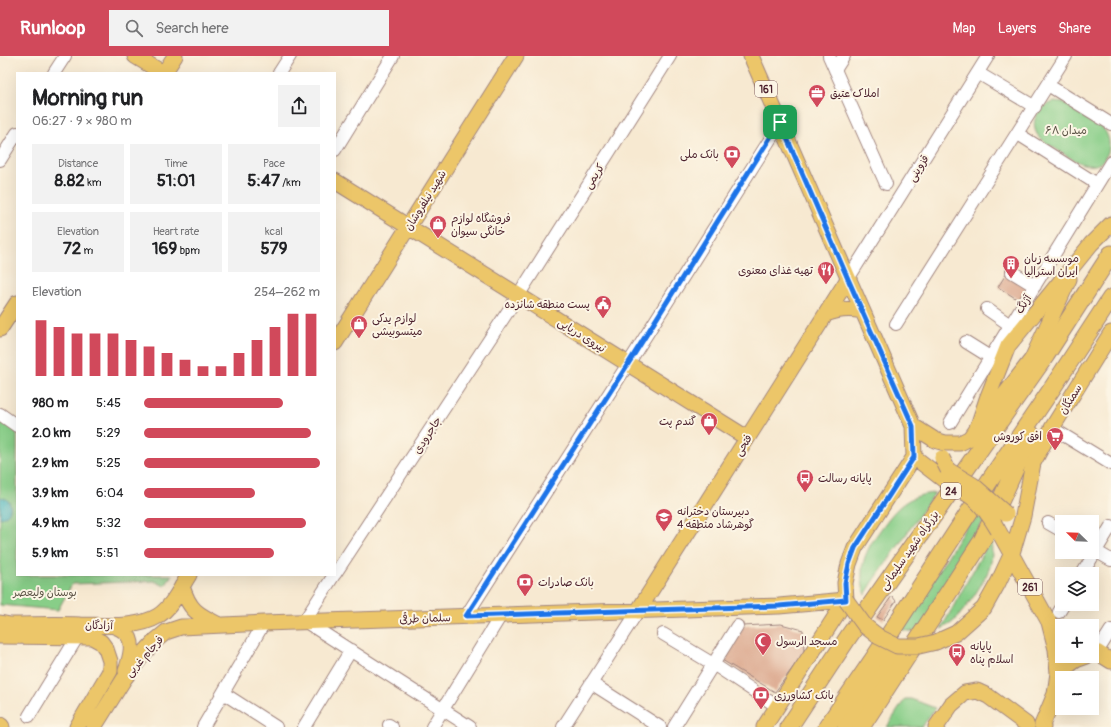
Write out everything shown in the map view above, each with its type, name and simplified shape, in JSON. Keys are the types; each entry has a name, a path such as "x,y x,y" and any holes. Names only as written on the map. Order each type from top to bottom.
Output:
{"highway":[{"name":"بزرگراه شهید سلیمانی","path":"790,726 854,630 1046,355 1111,254"},
{"name":"24","path":"827,727 1111,298"},
{"path":"861,727 982,541 1051,390"}],"main road":[{"path":"135,56 161,72"},
{"path":"164,72 175,56"},
{"name":"شهید نیلفروشان","path":"336,341 516,56"},
{"name":"161","path":"751,56 913,426 914,457"},
{"name":"نیروی دریایی","path":"336,182 747,438"},
{"path":"978,426 1008,346 1091,244 1111,224"},
{"path":"913,426 935,440 944,443 960,442 970,438 1032,359 1077,262"},
{"name":"فتحی","path":"638,611 848,279"},
{"path":"0,329 16,305"},
{"path":"826,314 835,310 844,309 862,311"},
{"name":"سمنگان","path":"897,646 919,646 936,642 956,633 984,608 1012,553 1023,516 1033,463 1052,428 1111,333"},
{"path":"944,443 942,458 948,470 972,485 1006,514 1010,514 1028,486"},
{"path":"845,727 897,646 879,637 864,626 846,600 845,583 849,564 855,548 914,457 982,506 990,515 1012,553"},
{"name":"261","path":"1012,553 1057,612 1056,649 1058,671"},
{"path":"186,580 185,597 192,609 219,625"},
{"name":"آزادگان","path":"0,623 10,625 80,624 114,626 140,623 157,616 169,606 186,580"},
{"path":"764,727 846,600"},
{"name":"سلمان طرقی","path":"219,625 779,606 846,600"},
{"name":"فرجام غربی","path":"94,727 124,679 144,652 166,632 181,627 219,625"},
{"path":"114,626 125,631 130,638 132,650 124,679"},
{"path":"0,636 78,636"},
{"name":"فرجام غربی","path":"77,727 110,671 110,661 106,649 101,642 92,637 78,636"},
{"path":"1099,656 1111,661"},
{"path":"1061,671 1072,663"},
{"path":"936,727 951,705 965,693 977,691 988,696 1026,726"},
{"name":"261","path":"1043,727 1042,724 1055,694"}],"street":[{"path":"55,72 65,56"},
{"path":"280,72 290,56"},
{"path":"336,148 393,56"},
{"name":"کریمی","path":"518,296 670,56"},
{"path":"829,56 886,184"},
{"path":"835,70 844,56"},
{"name":"قزوینی","path":"848,279 988,56"},
{"path":"896,324 1018,134 1066,56"},
{"path":"978,73 1034,107"},
{"path":"1048,85 1111,124"},
{"path":"466,616 628,364 780,122"},
{"path":"1018,134 1097,184"},
{"path":"0,160 16,135"},
{"name":"آژنگ","path":"950,423 1111,162"},
{"path":"1012,272 1035,286"},
{"name":"جاجرودی","path":"336,573 518,296"},
{"path":"987,309 1010,325"},
{"path":"966,342 990,357"},
{"path":"0,414 16,425"},
{"path":"1052,428 1111,464"},
{"path":"1048,523 1055,527"},
{"path":"1099,543 1111,526"},
{"path":"1099,553 1111,560"},
{"name":"جاجرودی","path":"305,622 334,576"},
{"path":"563,727 638,611"},
{"path":"432,727 501,615"},
{"path":"305,622 470,727"},
{"path":"203,727 264,623"},
{"path":"674,727 737,626"},
{"path":"1099,645 1111,630"},
{"path":"663,634 713,664 778,707"},
{"path":"29,716 78,636"},
{"path":"304,727 351,650"},
{"path":"591,683 660,727"},
{"path":"223,693 276,727"}],"green space":[{"name":"میدان ۶۸","path":"1054,102 1064,103 1102,127 1107,135 1109,145 1108,152 1104,160 1098,164 1085,165 1047,144 1037,134 1034,124 1037,114 1044,106"},
{"name":"بوستان ولیعصر","path":"0,419 16,429 16,576 171,576 165,586 154,581 72,584 58,610 0,605"},
{"path":"935,493 865,595 862,568 867,552 875,537 897,509 903,504 925,494"},
{"path":"975,512 982,518 983,522 922,633 902,630"},
{"path":"991,538 991,561 983,581 974,596 953,622 941,629"},
{"path":"905,699 911,699 935,708 922,727 887,727"}],"water":[{"path":"0,497 8,500 10,504 10,511 5,517 0,518"}],"building":[{"name":"موسسه زبان ایران استرالیا","path":"1008,271 1030,286 1020,301 998,287"},
{"path":"892,596 896,601 883,620 877,617"},
{"name":"مسجد الرسول","path":"781,624 803,630 804,652 775,692 722,660 743,626"}],"place":[{"name":"املاک عتیق","path":"817,108"},
{"name":"بانک ملی","path":"732,169"},
{"name":"فروشگاه لوازم خانگی سیوان","path":"438,239"},
{"name":"موسسه زبان ایران استرالیا","path":"1011,279"},
{"name":"تهیه غذای معنوی","path":"826,285"},
{"name":"پست منطقه شانزده","path":"603,319"},
{"name":"لوازم یدکی میتسوبیشی","path":"359,339"},
{"name":"گندم پت","path":"709,436"},
{"name":"افق کوروش","path":"1055,451"},
{"name":"پایانه رسالت","path":"805,493"},
{"name":"دبیرستان دخترانه گوهرشاد منطقه 4","path":"664,532"},
{"name":"بانک صادرات","path":"525,597"},
{"name":"مسجد الرسول","path":"763,656"},
{"name":"پایانه اسلام پناه","path":"957,667"},
{"name":"بانک کشاورزی","path":"761,710"}],"route":[{"path":"780,122 913,426 914,457 855,548 849,564 845,583 846,600 779,606 466,616 628,364 780,122"}]}
